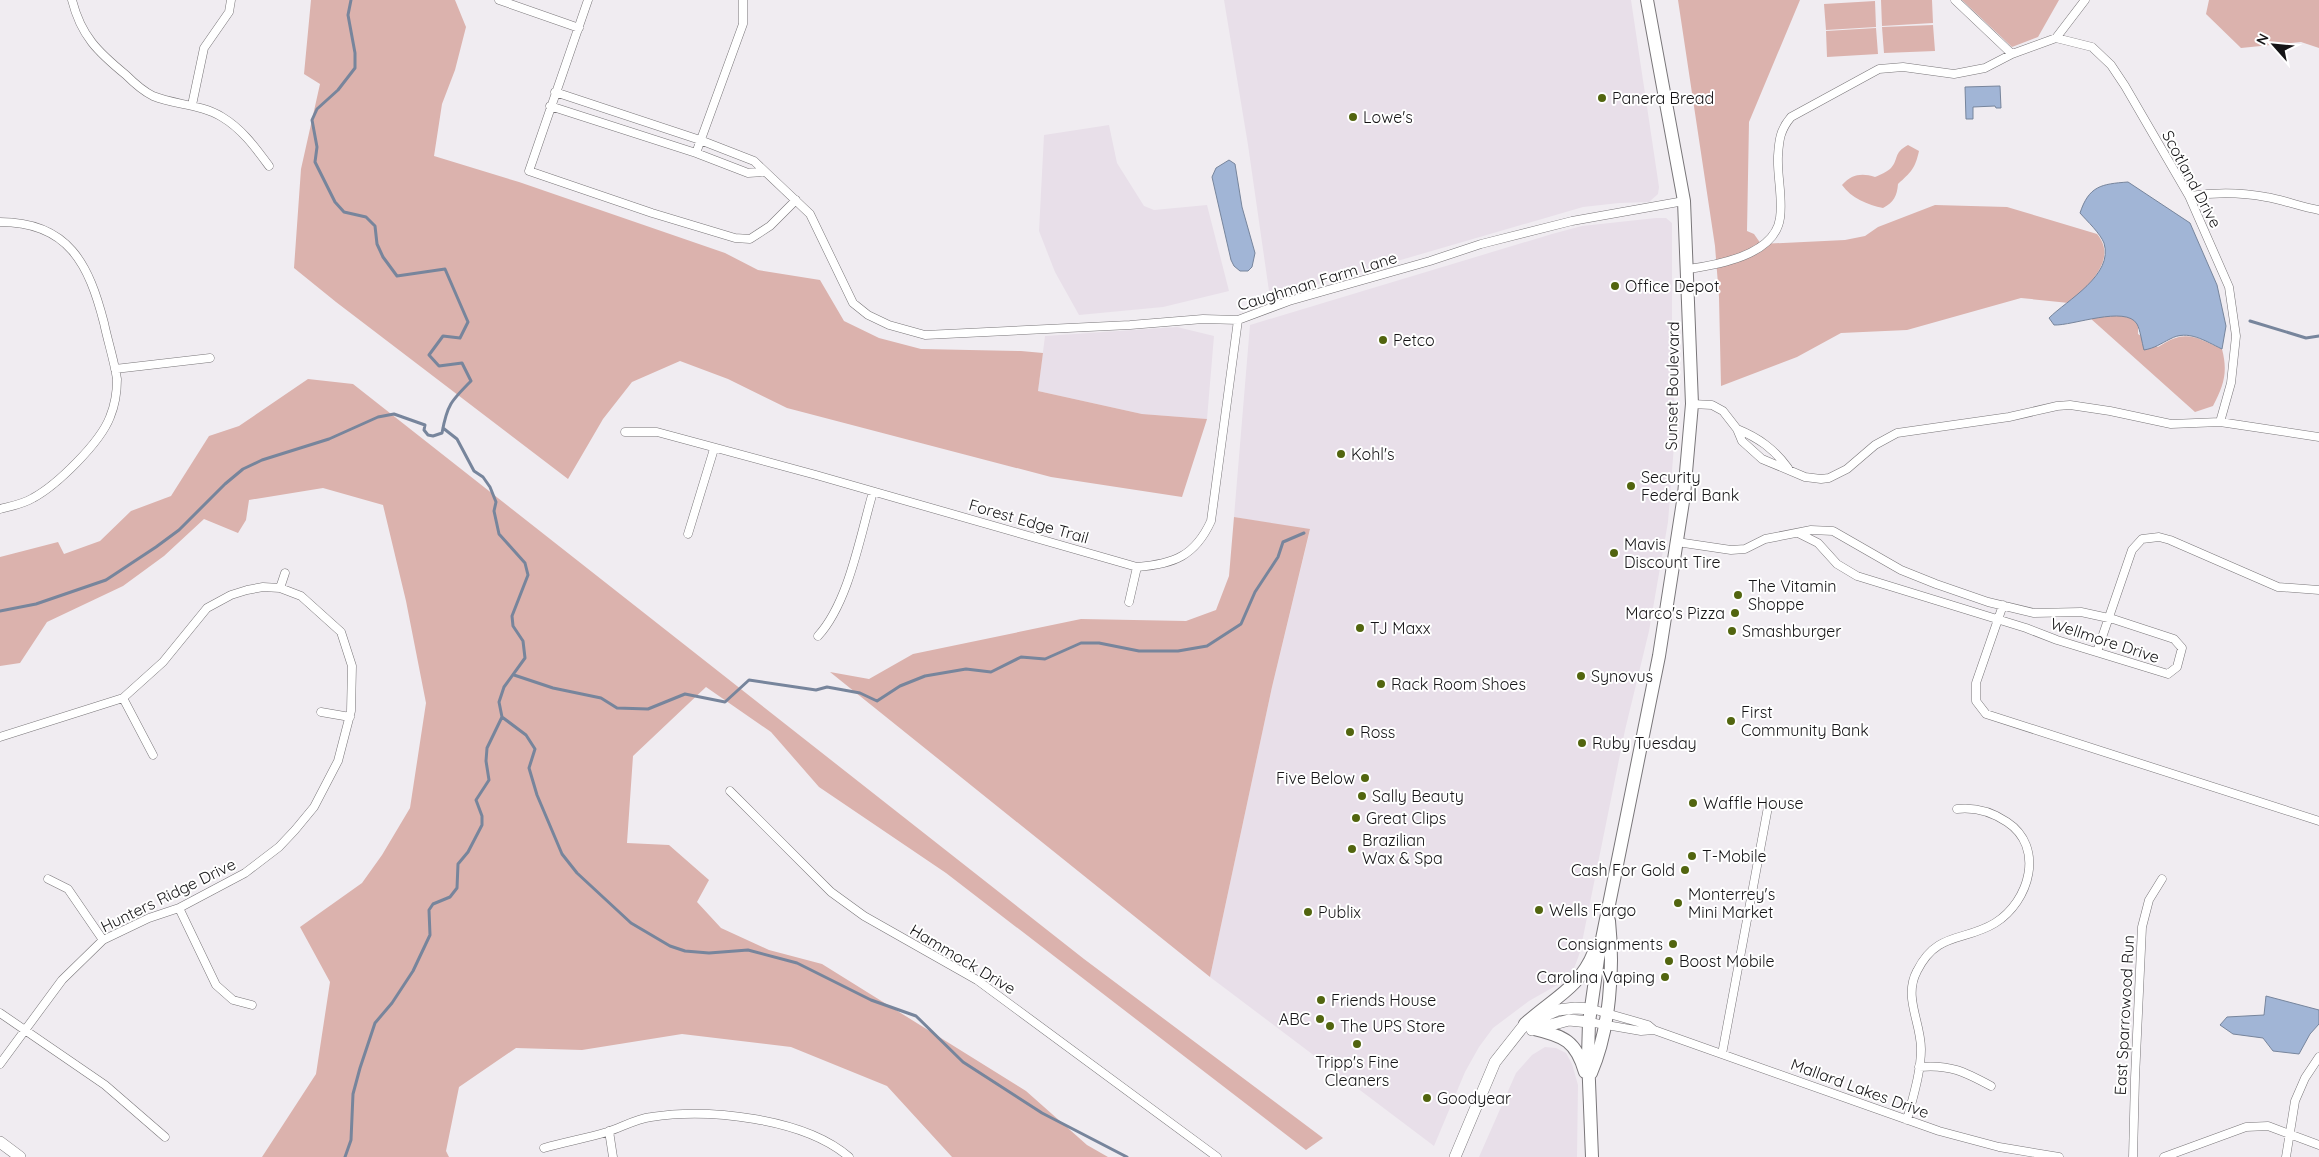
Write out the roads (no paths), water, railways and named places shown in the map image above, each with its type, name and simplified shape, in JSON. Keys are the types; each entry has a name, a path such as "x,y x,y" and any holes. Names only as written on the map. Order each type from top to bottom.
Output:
{"main road":[{"name":"Sunset Boulevard","path":"1592,1157 1588,1057 1591,1015 1606,920 1659,656 1689,451 1692,404 1684,201 1647,0"},
{"path":"1589,1081 1598,1057 1606,1019 1612,949 1606,920"},
{"path":"1589,1081 1582,1062 1568,1040 1530,1027 1542,1008 1560,997 1578,981 1591,960 1606,920"}],"street":[{"path":"72,0 76,18 86,36 107,60 152,96 192,105 220,115 246,136 269,166"},
{"path":"192,105 204,48 228,12 232,0"},
{"path":"499,0 579,28"},
{"path":"588,0 529,171 652,213 735,238 750,238 770,226 796,200"},
{"path":"696,153 743,24 743,0"},
{"path":"1955,0 2012,54"},
{"path":"1688,269 1727,262 1762,247 1773,234 1780,218 1777,167 1779,139 1782,128 1791,117 1879,69 1903,67 1954,74 1985,68 2012,54 2056,38 2085,0"},
{"name":"Scotland Drive","path":"2056,38 2092,47 2125,86 2189,196 2226,280 2234,315 2236,336 2231,382 2220,422"},
{"name":"Caughman Farm Lane","path":"555,92 700,140 754,161 810,214 853,303 868,315 889,325 925,334 1130,325 1203,319 1238,320 1289,301 1430,261 1481,244 1572,221 1684,201"},
{"path":"550,106 696,153 748,172 765,172"},
{"path":"2189,196 2227,192 2267,197 2300,207 2319,210"},
{"path":"0,222 34,226 51,234 62,241 82,263 96,291 115,369 117,392 114,406 100,438 79,460 35,497 18,505 0,509"},
{"name":"Forest Edge Trail","path":"626,432 657,432 714,449 816,475 1137,567 1164,564 1178,559 1195,547 1204,537 1211,522 1238,320"},
{"path":"115,369 210,358"},
{"path":"1692,404 1712,405 1723,411 1737,429 1742,441 1755,455 1805,477 1829,478 1847,469 1875,445 1897,433 2009,417 2070,405 2171,424 2220,422 2319,436"},
{"path":"1737,429 1752,435 1768,445 1788,468"},
{"path":"688,534 714,449"},
{"path":"818,636 830,623 843,595 872,492"},
{"name":"Wellmore Drive","path":"1677,542 1731,550 1745,549 1765,539 1798,533 1822,529 1833,531 1901,570 1936,584 2034,613 2082,612 2109,618 2174,639 2182,648 2177,667 2168,674 1857,576 1837,564 1818,543 1798,533"},
{"path":"2096,652 2132,550 2138,541 2149,537 2170,540 2278,587 2319,590"},
{"path":"1129,602 1137,567"},
{"path":"280,588 285,573"},
{"name":"Hunters Ridge Drive","path":"0,737 123,698 163,662 207,608 232,595 247,590 263,587 280,588 301,596 341,632 352,666 353,681 350,717 338,761 314,807 295,830 280,846 245,873 179,908 149,918 103,940 62,980 0,1064"},
{"path":"2003,605 1975,688 1976,701 1986,714 2319,821"},
{"path":"123,698 153,755"},
{"path":"321,712 350,717"},
{"name":"Hammock Drive","path":"730,791 831,892 864,916 977,980 1217,1157"},
{"path":"1722,1054 1768,807"},
{"path":"1908,1120 1919,1067 1921,1041 1911,995 1916,971 1929,953 1938,945 1996,922 2008,912 2022,891 2030,871 2027,846 2016,828 1986,811 1967,808 1957,809"},
{"name":"East Sparrowood Run","path":"2133,1157 2142,927 2148,900 2162,878"},
{"path":"48,879 68,889 103,940"},
{"path":"179,908 216,985 233,1000 252,1005"},
{"path":"0,1013 26,1029 105,1086 165,1137"},
{"path":"1455,1157 1495,1062 1516,1036 1530,1027 1591,1015"},
{"name":"Mallard Lakes Drive","path":"1591,1015 1606,1019"},
{"name":"Mallard Lakes Drive","path":"1591,1015 1641,1031 1654,1030 1908,1120 1984,1144 2059,1157"},
{"path":"2286,1157 2295,1101 2299,1089 2319,1057"},
{"path":"1919,1067 1935,1065 1951,1067 1991,1086"},
{"path":"544,1148 609,1131 649,1117 679,1114 720,1115 790,1127 828,1142 846,1156"},
{"path":"2164,1157 2246,1127 2268,1126 2319,1145"},
{"path":"609,1131 613,1157"},
{"path":"0,1142 20,1157"}],"water":[{"path":"2000,86 2001,108 1996,108 1995,106 1973,107 1973,119 1966,119 1965,87"},
{"path":"1229,160 1235,164 1242,207 1255,253 1252,267 1248,271 1240,271 1231,260 1212,177 1216,168"},
{"path":"2128,182 2190,223 2217,285 2226,326 2222,349 2196,337 2183,335 2144,350 2137,324 2131,319 2122,316 2054,325 2049,318 2087,286 2102,266 2105,255 2104,243 2080,213 2087,197 2097,188"},
{"path":"2266,996 2319,1010 2319,1024 2310,1034 2299,1054 2273,1051 2263,1038 2233,1034 2220,1025 2227,1017 2264,1015"}],"waterway":[{"path":"0,611 36,604 106,580 179,530 225,484 243,469 262,460 329,439 378,417 394,414 425,425 424,430 428,435 433,436 442,433 451,404 471,381 462,363 439,366 429,355 443,336 460,338 468,322 445,269 397,276 383,257 377,244 375,226 366,217 344,212 335,202 315,162 317,147 312,120 317,109 338,90 355,68 355,53 348,15 351,0"},
{"path":"2250,321 2306,338 2319,336"},
{"path":"345,1157 351,1140 353,1094 375,1023 392,1003 413,971 430,935 429,910 433,904 450,897 457,888 458,864 468,852 482,825 482,816 476,800 489,780 486,761 487,748 502,717 499,702 504,687 525,658 523,641 513,626 512,616 528,575 525,563 499,534 494,511 496,502 490,487 483,477 474,471 457,439 443,428"},
{"path":"514,675 553,688 601,698 617,708 648,709 685,694 725,702 749,680 816,690 827,687 860,693 877,701 900,686 925,676 966,669 991,672 1021,657 1045,659 1081,643 1099,643 1139,651 1178,651 1207,646 1241,624 1255,592 1278,557 1283,542 1304,533"},
{"path":"502,717 526,735 535,749 529,768 537,795 562,854 577,873 631,923 670,946 685,951 709,953 748,950 797,963 871,1000 916,1016 963,1062 1042,1113 1127,1157"}],"place":[{"name":"Panera Bread","path":"1602,98"},
{"name":"Lowe's","path":"1353,117"},
{"name":"Office Depot","path":"1615,286"},
{"name":"Petco","path":"1383,340"},
{"name":"Kohl's","path":"1341,454"},
{"name":"Security Federal Bank","path":"1631,486"},
{"name":"Mavis Discount Tire","path":"1614,553"},
{"name":"The Vitamin Shoppe","path":"1738,595"},
{"name":"Marco's Pizza","path":"1735,613"},
{"name":"TJ Maxx","path":"1360,628"},
{"name":"Smashburger","path":"1732,631"},
{"name":"Synovus","path":"1581,676"},
{"name":"Rack Room Shoes","path":"1381,684"},
{"name":"First Community Bank","path":"1731,721"},
{"name":"Ross","path":"1350,732"},
{"name":"Ruby Tuesday","path":"1582,743"},
{"name":"Five Below","path":"1365,778"},
{"name":"Sally Beauty","path":"1362,796"},
{"name":"Waffle House","path":"1693,803"},
{"name":"Great Clips","path":"1356,818"},
{"name":"Brazilian Wax & Spa","path":"1352,849"},
{"name":"T-Mobile","path":"1692,856"},
{"name":"Cash For Gold","path":"1685,870"},
{"name":"Monterrey's Mini Market","path":"1678,903"},
{"name":"Wells Fargo","path":"1539,910"},
{"name":"Publix","path":"1308,912"},
{"name":"Consignments","path":"1673,944"},
{"name":"Boost Mobile","path":"1669,961"},
{"name":"Carolina Vaping","path":"1665,977"},
{"name":"Friends House","path":"1321,1000"},
{"name":"ABC","path":"1320,1019"},
{"name":"The UPS Store","path":"1330,1026"},
{"name":"Tripp's Fine Cleaners","path":"1357,1044"},
{"name":"Goodyear","path":"1427,1098"}]}
